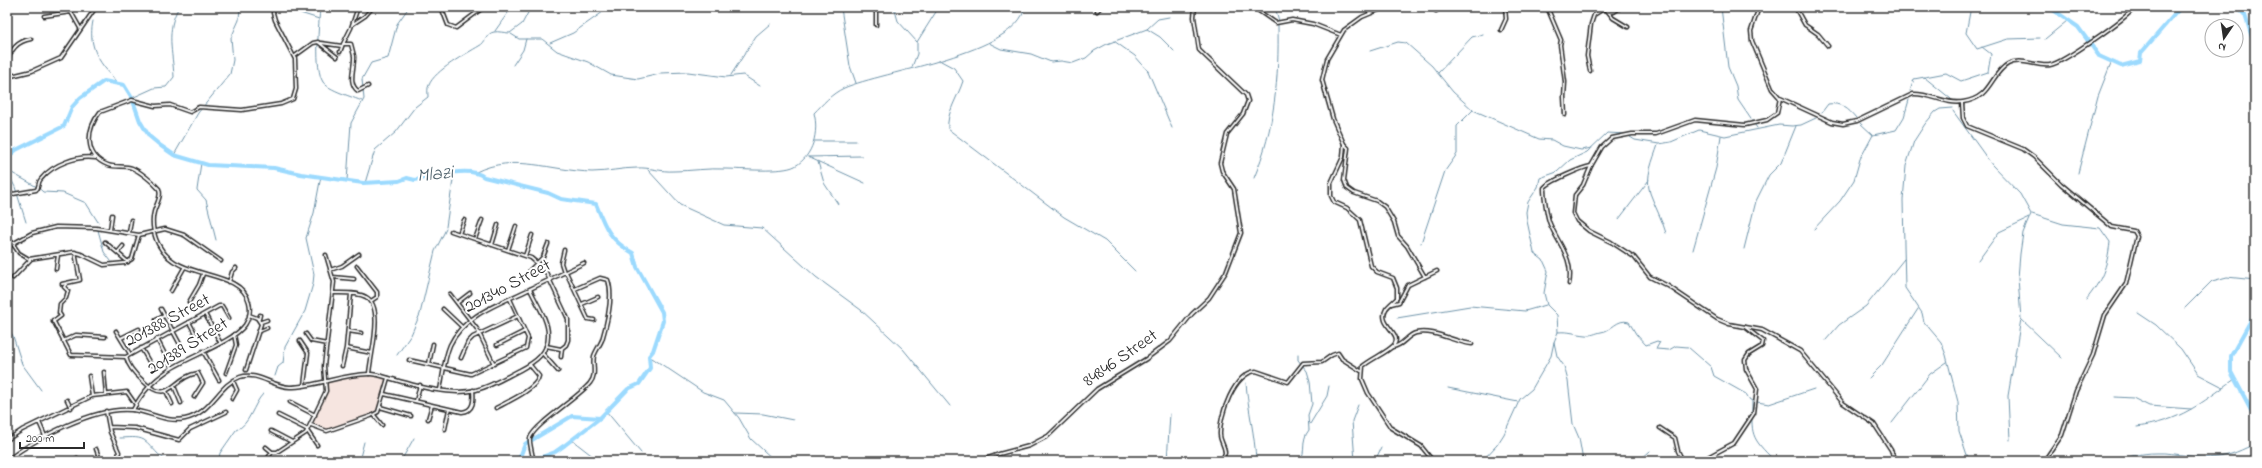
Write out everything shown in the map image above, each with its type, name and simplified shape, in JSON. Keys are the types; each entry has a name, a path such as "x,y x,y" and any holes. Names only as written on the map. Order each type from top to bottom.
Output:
{"street":[{"path":"66,7 71,12 80,28"},
{"path":"7,74 7,77 24,74 59,60 69,49 80,28 96,7"},
{"path":"97,158 91,153 89,133 97,116 103,110 132,100 155,106 170,105 190,112 199,107 242,110 281,104 293,100 295,95 297,73 295,56 275,20 273,13 274,7"},
{"path":"340,52 353,24 358,7"},
{"path":"353,24 360,20 373,7"},
{"path":"443,12 448,24 456,28 484,7"},
{"path":"874,7 876,13 876,25"},
{"path":"1097,11 1101,7"},
{"name":"84846 Street","path":"980,461 1029,446 1048,436 1096,389 1146,359 1170,341 1192,314 1209,298 1229,265 1238,244 1241,227 1234,189 1222,171 1220,163 1227,134 1243,114 1248,101 1246,95 1199,50 1194,17 1195,7"},
{"path":"1253,7 1276,23 1288,20 1300,22 1320,26 1341,35"},
{"path":"1386,7 1350,24 1341,35 1327,59 1322,80 1333,119 1344,144 1348,148 1344,180 1347,188 1354,193 1377,201 1385,206 1394,222 1398,236 1407,246 1424,277"},
{"path":"1501,30 1506,19 1505,7"},
{"path":"1547,7 1561,40 1560,45 1565,82 1564,97 1566,115"},
{"path":"1590,71 1586,56 1594,14 1605,7 1612,18 1628,27"},
{"path":"1609,12 1614,12 1620,7"},
{"path":"1759,7 1751,31 1752,41 1772,89 1780,98 1832,122 1843,124 1857,121 1913,94 1950,102 1962,102 1982,95 2008,64 2018,62 2050,65 2060,62 2135,7"},
{"path":"1795,7 1805,25 1818,34 1828,46"},
{"path":"44,16 71,12"},
{"path":"356,14 360,20"},
{"path":"7,64 10,54 18,43 31,39"},
{"path":"295,56 313,43 351,44 354,56 351,74 354,89 358,91 368,86"},
{"path":"321,43 337,57"},
{"path":"1780,98 1777,113 1766,120 1745,124 1695,120 1656,134 1632,134 1612,138 1605,144 1591,166 1573,202 1573,213 1577,221 1589,232 1611,242 1634,257 1650,277 1668,286 1717,319 1729,324 1745,326 1774,335 1803,353 1843,403 1874,424 1891,450 1895,461"},
{"path":"1962,102 1963,118 1967,126 2023,149 2034,157 2061,184 2112,227 2134,231 2137,236 2126,284 2104,315 2092,355 2076,391 2062,435 2044,461"},
{"path":"1344,144 1342,157 1331,183 1331,196 1334,202 1347,208 1360,220 1371,266 1377,272 1393,278 1396,284 1397,298 1386,309 1384,316 1388,328 1395,335 1396,340 1391,347"},
{"path":"7,195 36,190 41,179 60,165 78,157 97,158"},
{"name":"201389 Street","path":"97,158 109,166 132,168 157,186 160,194 153,215 154,232 157,242 165,254 184,268 229,282 237,286 245,294 249,306 249,315 244,326 234,334 172,368 148,386 134,410"},
{"path":"1569,284 1570,269 1559,238 1550,224 1544,188 1547,184 1567,176 1574,170 1591,166"},
{"path":"110,230 112,215"},
{"path":"129,234 131,220"},
{"path":"459,234 464,220"},
{"path":"475,239 482,220"},
{"path":"492,245 498,225"},
{"path":"508,250 516,226"},
{"path":"7,247 32,234 56,227 110,230 139,235 165,229 182,234 222,261"},
{"path":"451,231 525,256 538,263 550,280 568,321 568,342 562,348 560,357"},
{"path":"8,237 20,255 31,259 75,252 101,264 128,262 135,255 139,235"},
{"path":"525,256 532,235"},
{"path":"105,242 128,262"},
{"path":"530,270 538,263 548,244"},
{"path":"118,252 123,246"},
{"path":"564,250 561,262 565,272 575,289 589,320 594,320"},
{"path":"62,284 80,280 75,252"},
{"path":"330,270 342,266 358,254"},
{"path":"56,269 58,255"},
{"path":"266,447 272,452 277,452 308,430 326,394 324,368 333,293 332,277 326,255"},
{"path":"13,278 31,259"},
{"name":"201340 Street","path":"440,390 450,344 462,327 470,320 510,299 584,263"},
{"path":"357,266 377,292 377,297 371,301"},
{"path":"171,291 184,268"},
{"path":"229,282 232,272 236,268"},
{"path":"1391,304 1398,302 1408,285 1437,271"},
{"path":"189,302 199,285 203,274"},
{"path":"332,277 354,279"},
{"path":"534,461 534,453 530,445 531,436 552,415 577,398 593,379 595,354 602,340 610,307 608,280 604,277 598,278 575,289"},
{"path":"67,283 64,287 68,290 66,298 60,304 59,313 61,316 53,321 71,355 126,357"},
{"path":"7,460 31,443 45,436 90,416 106,411 134,410 165,419 188,418 207,408 232,381 240,377 251,376 284,386 304,385 369,374 440,390 458,392 473,390 491,384 530,365 543,354 546,346 547,326 530,290"},
{"path":"333,293 363,296 371,301 375,309 369,374"},
{"path":"457,303 470,293"},
{"path":"342,366 346,348 352,294"},
{"path":"450,294 470,320 494,364"},
{"path":"582,304 598,297"},
{"path":"409,360 471,374 527,347 529,341 510,299"},
{"name":"201388 Street","path":"148,386 135,374 126,357 221,306 229,318"},
{"path":"161,309 182,348"},
{"path":"443,309 462,327"},
{"path":"205,314 220,342"},
{"path":"249,315 260,321 266,320"},
{"path":"246,370 260,331 260,315"},
{"path":"156,320 164,316"},
{"path":"461,358 468,342 518,316"},
{"path":"189,322 198,339"},
{"path":"1706,461 1708,457 1734,443 1754,410 1757,389 1746,369 1745,360 1749,354 1762,346 1763,341 1745,326"},
{"path":"260,331 267,328"},
{"path":"121,338 139,329"},
{"path":"116,330 130,354"},
{"path":"348,331 361,333"},
{"path":"497,345 525,331"},
{"path":"1361,371 1363,366 1371,359 1391,347 1400,344 1413,334 1426,332 1472,344"},
{"path":"226,374 236,345 234,334"},
{"path":"306,334 312,342 327,344"},
{"path":"63,340 76,335 105,337"},
{"path":"157,339 172,368"},
{"path":"300,341 308,353 304,385"},
{"path":"429,364 433,344"},
{"path":"546,346 562,348"},
{"path":"142,348 151,365"},
{"path":"346,348 372,353"},
{"path":"203,351 219,380"},
{"path":"543,354 558,371"},
{"path":"1222,461 1225,452 1220,439 1221,417 1233,390 1242,377 1256,371 1288,382 1303,363 1322,362 1332,355 1338,354 1361,371 1368,393 1391,428 1422,446 1432,461"},
{"path":"496,408 522,394 537,381 538,374 530,365"},
{"path":"104,372 106,394"},
{"path":"148,386 157,392 166,391 198,373 203,382 194,398"},
{"path":"89,376 92,396"},
{"path":"311,425 327,432 374,415 380,408 388,378"},
{"path":"232,381 237,390 232,399"},
{"path":"416,401 420,385"},
{"path":"174,386 182,402"},
{"path":"384,394 462,412 468,410 473,405 473,390"},
{"path":"166,391 172,404"},
{"path":"7,440 39,422 92,396 128,392 136,405"},
{"path":"67,400 70,408"},
{"path":"290,402 315,415"},
{"path":"428,419 432,405"},
{"path":"380,408 411,416"},
{"path":"445,429 449,409"},
{"path":"106,411 109,427 118,452 117,461"},
{"path":"109,427 135,428 179,440 182,435 190,429 226,412"},
{"path":"278,415 308,430 317,445"},
{"path":"374,415 382,425"},
{"path":"39,422 45,436"},
{"path":"1660,428 1675,438 1678,451 1683,461"},
{"path":"271,431 292,442"},
{"path":"92,461 99,457 96,449"},
{"path":"266,461 272,452"}],"shaded area":[{"path":"367,374 388,378 378,412 331,431 323,431 311,425 326,394 326,381"}],"waterway":[{"path":"132,98 154,88 166,87 174,77 171,33 172,24 179,7"},
{"path":"174,155 198,113 230,74 233,60 231,38 239,20 240,7"},
{"path":"320,7 318,57 320,75 323,82 330,88 362,101"},
{"path":"347,181 351,123 364,99 362,79 371,63 388,58 397,24 409,7"},
{"path":"495,31 512,7"},
{"path":"365,183 375,150 396,132 415,107 428,97 428,86 432,79 451,63 481,45 489,34 494,32 510,33 522,24 531,7"},
{"path":"894,7 898,21 917,42"},
{"path":"912,67 917,54 917,42 939,7"},
{"path":"476,172 490,167 519,163 592,172 642,168 669,171 719,169 771,170 789,168 801,162 810,150 816,128 814,113 835,93 844,88 946,59 974,49 999,37 1017,23 1025,7"},
{"path":"1275,7 1279,21"},
{"path":"1721,7 1728,67 1736,86 1738,100 1757,128"},
{"path":"2049,7 2078,27 2099,56 2121,66 2140,61 2141,53 2181,7"},
{"path":"2237,7 2245,15 2255,47"},
{"path":"841,8 850,66 856,83"},
{"path":"294,11 319,19"},
{"path":"550,43 573,33 603,12"},
{"path":"1970,12 1966,33 1977,49 2008,39 2040,38"},
{"path":"1147,29 1158,19 1169,17"},
{"path":"93,21 92,40 95,52 101,63 116,83"},
{"path":"2045,39 2067,21"},
{"path":"731,75 756,36 770,24"},
{"path":"1254,178 1267,140 1274,103 1278,64 1278,25"},
{"path":"989,43 1001,49 1031,54 1051,62 1061,61 1073,63 1086,58 1094,51 1107,44 1147,29 1160,37 1174,51"},
{"path":"511,34 519,39 542,39 557,51 588,62 611,75 638,79 660,74"},
{"path":"1438,73 1472,37 1483,34"},
{"path":"513,65 523,50 526,39"},
{"path":"1114,41 1135,56 1148,71 1172,128"},
{"path":"1370,51 1398,42 1406,43 1432,66 1453,92 1473,110 1539,139 1552,140 1563,146 1581,150 1592,148"},
{"path":"1910,91 1914,79 1946,73 1961,81 1988,72 1991,54 1982,47"},
{"path":"941,61 954,68 963,81 949,117 948,129 1064,217 1105,241 1135,271"},
{"path":"2078,173 2098,96 2111,63"},
{"path":"661,73 688,72 726,77 743,75 760,86"},
{"path":"1924,77 1951,99"},
{"name":"Mlazi","path":"7,158 16,150 64,126 72,107 80,98 104,81 124,85 132,98 140,121 149,136 161,146 174,155 208,165 274,168 301,174 363,183 399,181 407,178 415,180 451,173 470,172 548,193 561,199 596,204 609,233 619,244 633,253 637,267 662,312 663,321 653,351 649,356 650,368 639,384 628,389 600,418 565,445 555,452 539,458"},
{"path":"1860,123 1873,135 1896,130 1904,117 1909,100"},
{"path":"1822,112 1828,104 1836,104 1847,109 1856,118"},
{"path":"1953,108 1940,109 1935,112 1925,124 1914,141 1906,166 1903,200 1905,288 1922,313 1924,322 1941,342 1946,355 1958,402 1959,431 1969,461"},
{"path":"1421,243 1445,171 1457,154 1457,126 1473,110"},
{"path":"1953,111 1992,165 2020,194 2031,214 2023,233 2020,254 2018,278 2021,319 2008,396 2010,440"},
{"path":"1630,137 1635,140 1659,144 1671,142 1699,130 1725,136 1779,125 1801,125 1816,118"},
{"path":"1744,249 1756,201 1769,175 1781,163 1796,126"},
{"path":"1626,134 1607,133 1587,152 1570,160 1557,172 1540,178 1538,187 1528,202 1526,212 1527,221 1534,253 1543,260 1548,271 1544,293 1547,305 1557,315 1558,332 1590,335 1605,331 1618,323 1625,321 1629,322 1636,334 1646,345 1657,341 1660,342 1656,349 1669,350 1676,346 1688,347 1711,367 1714,376 1746,394 1750,400 1755,401"},
{"path":"1814,229 1840,201 1854,180 1860,159 1873,135"},
{"path":"1693,250 1716,168 1721,136"},
{"path":"814,141 856,141"},
{"path":"1658,145 1650,169 1648,181 1650,193 1666,233"},
{"path":"808,157 862,156"},
{"path":"808,157 865,183"},
{"path":"818,162 824,183 838,204"},
{"path":"201,163 197,190 206,200 216,240"},
{"path":"7,170 43,192 63,193 86,203 98,222"},
{"path":"648,170 680,205 724,225 762,228 816,277 861,310 903,349 950,406"},
{"path":"7,171 15,187 26,222"},
{"path":"446,227 454,173"},
{"path":"275,376 278,367 283,363 285,347 305,311 313,284 314,274 306,238 314,213 321,176"},
{"path":"1619,219 1649,180"},
{"path":"2032,214 2063,224 2100,228 2110,242 2103,273 2086,300"},
{"path":"1978,261 1999,232 2029,218"},
{"path":"397,355 411,335 420,314 435,251 446,229"},
{"path":"98,230 104,252 111,261"},
{"path":"1826,340 1839,325 1866,306 1904,259"},
{"path":"2185,308 2212,281 2227,277 2255,280"},
{"path":"1397,318 1470,306 1525,311 1546,305"},
{"path":"1869,378 1882,365 1918,309"},
{"path":"2138,313 2156,325 2181,349 2198,374 2223,387"},
{"path":"2255,313 2231,356 2231,372 2255,417"},
{"path":"2021,319 2062,358"},
{"path":"7,326 13,336 22,364 41,390"},
{"path":"1558,332 1554,342 1557,356 1564,366 1568,381 1573,424 1579,438 1583,461"},
{"path":"1482,461 1497,445 1504,434 1520,399 1532,389 1551,356 1554,342"},
{"path":"1298,354 1298,360 1307,371 1310,381 1312,404 1308,415 1309,430 1306,434 1300,461"},
{"path":"649,356 703,392 724,400 739,418 751,439 775,461"},
{"path":"1892,423 1930,374 1947,362"},
{"path":"2137,427 2178,416 2200,404 2235,379"},
{"path":"1246,383 1256,461"},
{"path":"1310,424 1327,396 1329,386"},
{"path":"1448,388 1518,402"},
{"path":"1757,402 1769,404 1814,389"},
{"path":"214,461 219,458 220,453 236,430 245,424 263,394"},
{"path":"2115,397 2133,398 2149,406 2191,409"},
{"path":"1752,401 1752,428 1756,440 1775,461"},
{"path":"1355,461 1352,421 1358,405"},
{"path":"606,411 641,453"},
{"path":"735,413 763,414 793,420"},
{"path":"1167,461 1170,414"},
{"path":"532,440 572,416 600,418"},
{"path":"120,438 135,438 144,440 161,457 169,461"},
{"path":"401,461 414,438"},
{"path":"572,440 599,461"},
{"path":"520,457 525,444 529,441"},
{"path":"359,461 364,442"},
{"path":"2114,461 2150,453 2209,458 2232,454 2255,444"},
{"path":"1375,461 1381,448"},
{"path":"1639,461 1650,451"},
{"path":"2251,461 2255,451"},
{"name":"Mlazi","path":"546,455 549,461"},
{"name":"Mlazi","path":"512,461 520,457 531,459"},
{"path":"184,461 187,458 196,461"}]}
